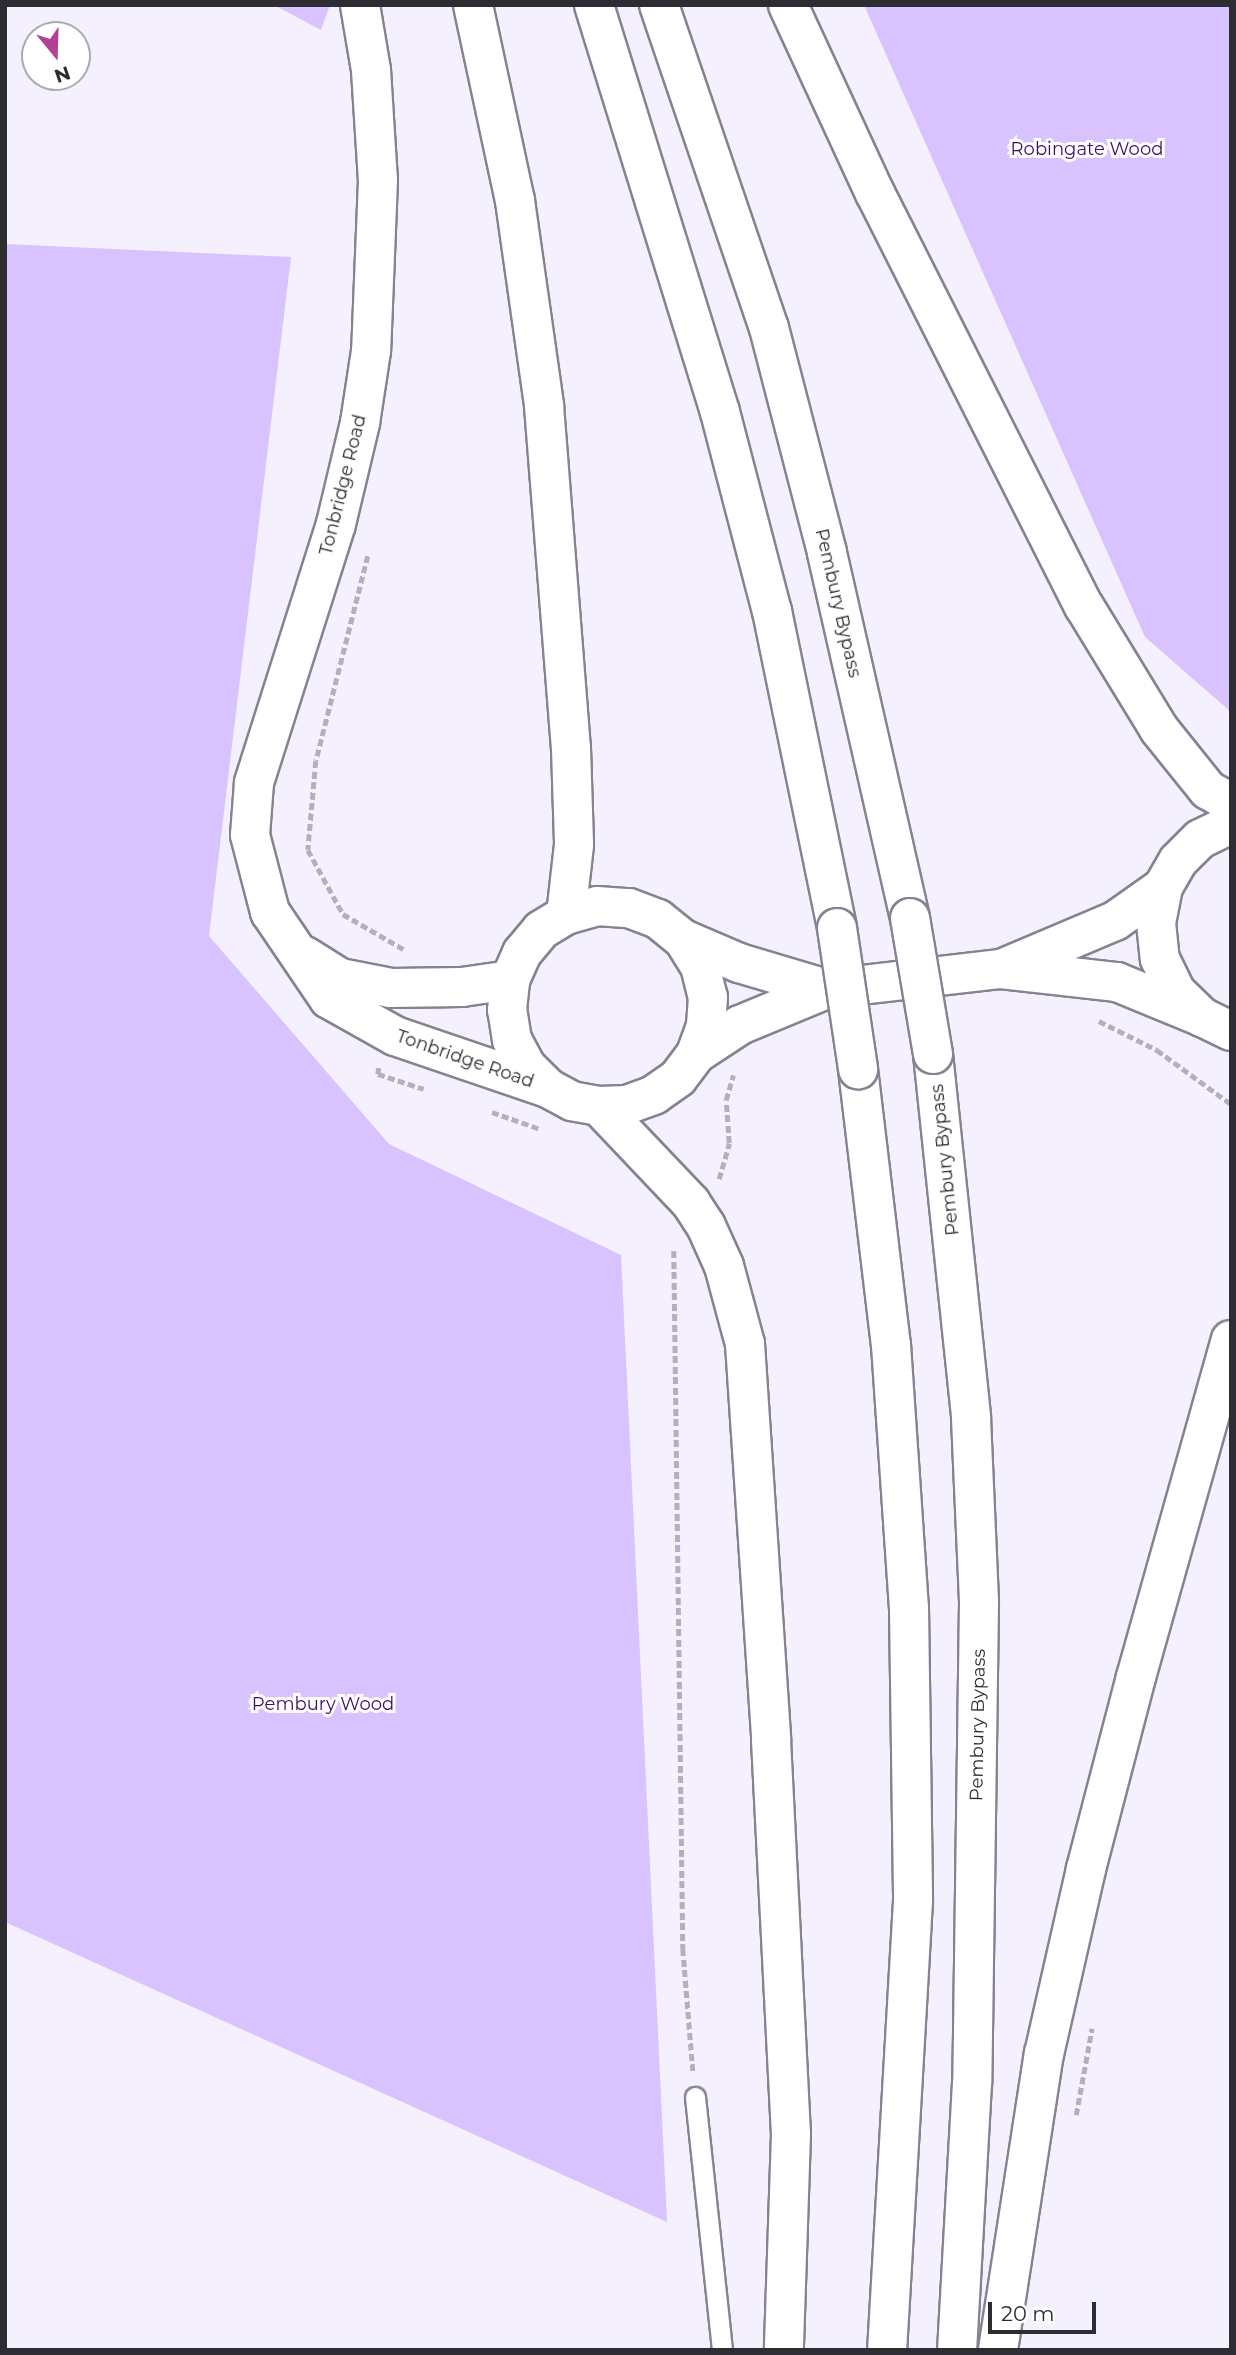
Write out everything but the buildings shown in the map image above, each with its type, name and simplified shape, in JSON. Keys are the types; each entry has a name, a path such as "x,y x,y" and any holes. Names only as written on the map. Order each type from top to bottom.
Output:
{"main road":[{"name":"Tonbridge Road","path":"360,5 371,70 378,180 371,351 360,423 336,524 254,783 250,835 270,912 329,999 387,1031 548,1088"},
{"path":"473,5 515,201 530,286 544,406 571,748 574,845 566,915"},
{"path":"594,5 720,412 772,611 837,928 858,1069 891,1345 909,1608 913,1901 887,2350"},
{"name":"Pembury Bypass","path":"659,5 768,328 830,566 910,918 933,1055 971,1418 979,1603 972,2069 957,2350"},
{"path":"788,5 875,193 1084,606 1160,729 1208,790 1231,803"},
{"path":"1217,1024 1176,992 1160,959 1156,923 1163,887 1178,861 1200,839 1231,824"},
{"path":"1001,969 1115,921 1163,887"},
{"path":"683,939 700,966 708,997 706,1026 696,1054 678,1078 654,1095 626,1105 599,1106 572,1101 548,1088 526,1066 512,1040 507,1010 510,980 522,953 541,930 566,915 597,906 628,908 658,919 683,939 738,962 827,989"},
{"name":"Tonbridge Road","path":"292,947 340,978 396,988 462,988 510,980"},
{"path":"696,1054 740,1024 827,989 1001,969 1117,982 1217,1024"},
{"path":"599,1106 667,1176 691,1203 706,1226 724,1266 745,1343 772,1767 791,2134 784,2350"},
{"path":"998,2350 1044,2054 1086,1869 1136,1677 1231,1340"}],"lane":[{"path":"695,2097 722,2350"}],"path":[{"path":"370,546 316,761 308,850 344,914 405,949 396,988"},
{"path":"387,1031 378,1074 430,1091"},
{"path":"482,1109 548,1132"},
{"path":"675,1392 683,1949 695,2097"},
{"path":"1074,2124 1093,2020"}],"green space":[{"path":"274,5 330,5 321,30"},
{"name":"Robingate Wood","path":"864,5 1231,5 1231,712 1145,637"},
{"name":"Pembury Wood","path":"5,244 291,257 209,936 389,1144 621,1255 667,2222 5,1922"}]}
